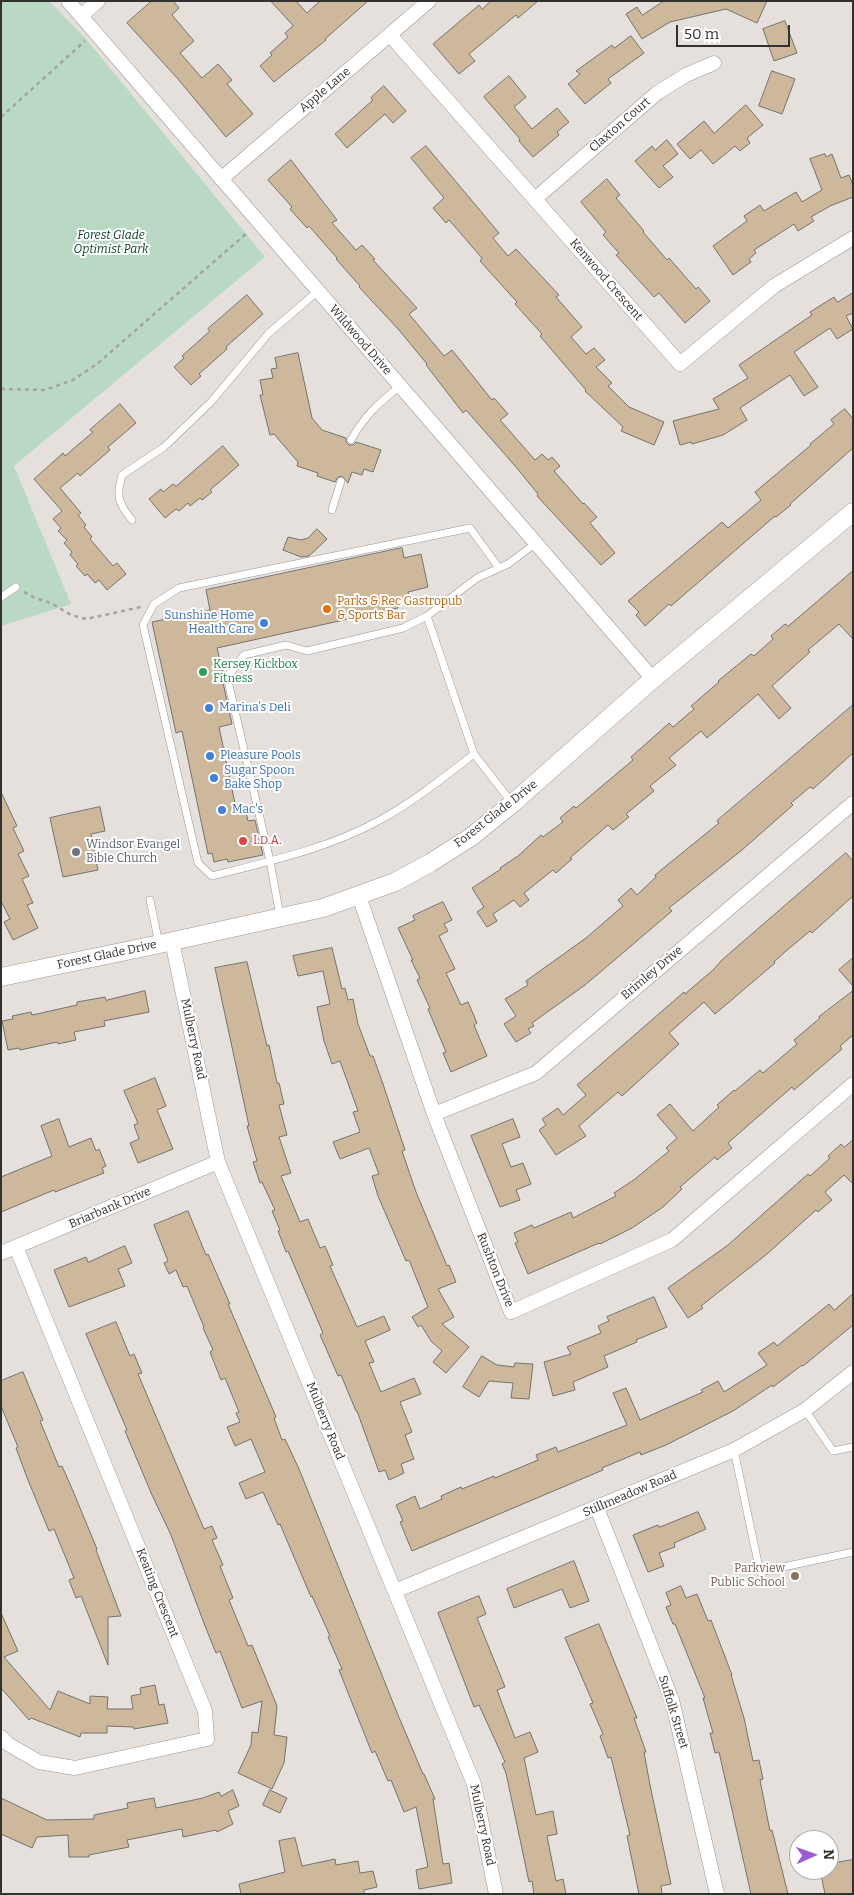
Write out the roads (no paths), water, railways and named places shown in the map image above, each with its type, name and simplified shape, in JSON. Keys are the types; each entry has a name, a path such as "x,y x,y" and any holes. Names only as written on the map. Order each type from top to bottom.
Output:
{"street":[{"name":"Wildwood Drive","path":"68,1 653,679"},
{"path":"81,16 98,1"},
{"name":"Apple Lane","path":"221,179 429,1"},
{"name":"Kenwood Crescent","path":"390,35 680,364 774,286 853,238"},
{"name":"Claxton Court","path":"535,199 657,93 686,74 714,63"},
{"name":"Forest Glade Drive","path":"1,977 323,908 395,882 430,863 471,837 512,803 653,679 853,512"},
{"name":"Brimley Drive","path":"434,1114 536,1073 853,802"},
{"name":"Rushton Drive","path":"359,896 434,1114 511,1312 672,1240 853,1084"},
{"name":"Mulberry Road","path":"166,943 218,1162 474,1784 496,1894"},
{"name":"Briarbank Drive","path":"1,1253 218,1162"},
{"name":"Keating Crescent","path":"1,1738 39,1762 75,1768 207,1739 205,1710 16,1247"},
{"name":"Stillmeadow Road","path":"395,1591 734,1450 805,1410 853,1372"},
{"name":"Suffolk Street","path":"597,1508 672,1700 717,1894"}],"lane":[{"path":"132,520 124,510 118,491 122,475 164,447 211,402 269,333 318,291"},
{"path":"351,440 361,422 400,386"},
{"path":"332,510 341,481"},
{"path":"474,754 432,786 378,821 329,843 212,876 198,863 143,625 154,604 179,588 470,528 499,568"},
{"path":"281,917 270,861 227,677 244,655 286,645 307,651 403,628 427,616 477,578 508,564 536,543"},
{"path":"1,597 16,587"},
{"path":"427,616 474,754 512,803"},
{"path":"150,900 166,943"},
{"path":"805,1410 833,1451 853,1447"},
{"path":"734,1450 760,1572 853,1552"}],"place":[{"name":"Parks & Rec Gastropub & Sports Bar","path":"327,609"},
{"name":"Sunshine Home Health Care","path":"264,623"},
{"name":"Kersey Kickbox Fitness","path":"203,672"},
{"name":"Marina's Deli","path":"209,708"},
{"name":"Pleasure Pools","path":"210,756"},
{"name":"Sugar Spoon Bake Shop","path":"214,778"},
{"name":"Mac's","path":"222,810"},
{"name":"I.D.A.","path":"243,841"},
{"name":"Windsor Evangel Bible Church","path":"76,852"},
{"name":"Parkview Public School","path":"795,1576"}],"park label":[{"name":"Forest Glade Optimist Park","path":"111,243"}]}
